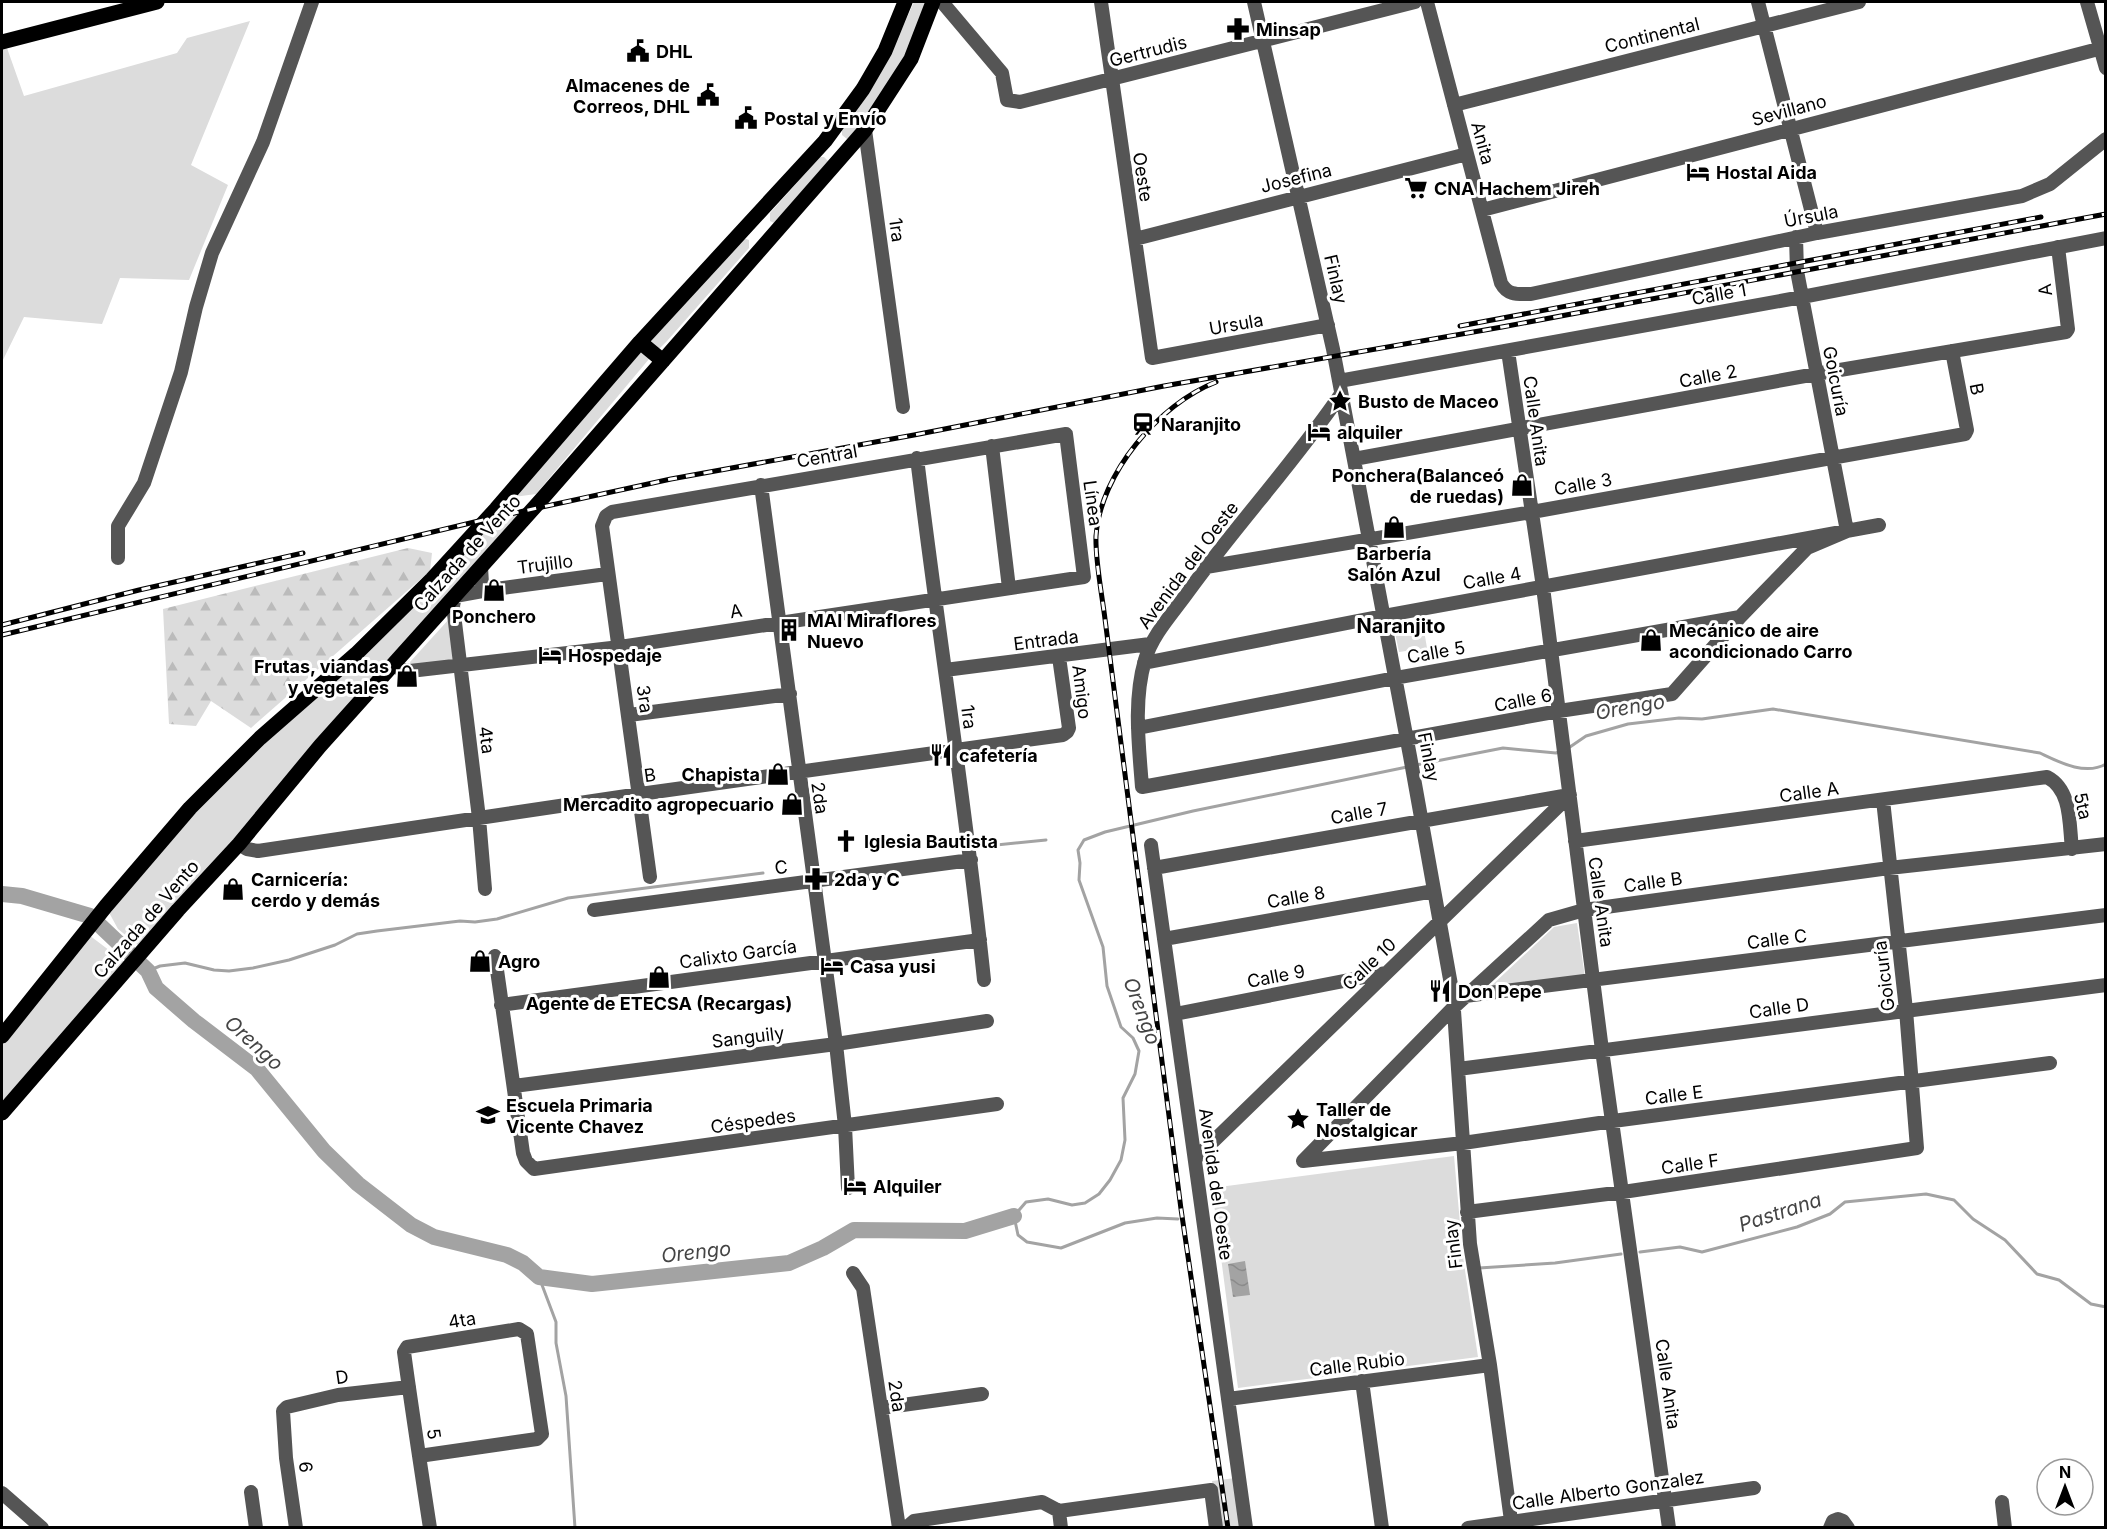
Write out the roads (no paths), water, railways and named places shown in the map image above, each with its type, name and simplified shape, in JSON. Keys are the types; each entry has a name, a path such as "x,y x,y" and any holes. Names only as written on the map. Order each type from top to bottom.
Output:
{"main road":[{"path":"2,42 157,2"},
{"name":"Calzada de Vento","path":"2,1036 106,906 190,808 260,738 356,654 432,579 496,509 640,342 825,141 843,118 885,51 905,2"},
{"name":"Calzada de Vento","path":"2,1113 239,844 320,746 481,567 865,130 911,59 933,2"},
{"path":"749,222 768,241"},
{"path":"640,342 663,361"}],"street":[{"name":"Gertrudis","path":"942,2 1002,74 1007,100 1020,102 1415,2"},
{"name":"Oeste","path":"1101,2 1152,358"},
{"name":"Finlay","path":"1254,2 1328,325 1434,891 1457,1000 1458,1069 1467,1212 1512,1525"},
{"name":"Anita","path":"1427,2 1501,283 1508,292"},
{"path":"1758,2 1817,233"},
{"name":"Continental","path":"1454,105 1859,2"},
{"path":"2087,2 2103,47 2106,68"},
{"path":"118,558 117,526 144,483 181,372 196,307 212,253 263,142 310,3"},
{"name":"Sevillano","path":"1482,210 2103,47"},
{"name":"1ra","path":"865,130 903,407"},
{"name":"Úrsula","path":"1508,292 1531,294 1796,237 2022,196 2050,183 2106,139"},
{"name":"Josefina","path":"1135,239 1467,154"},
{"name":"Goicuría","path":"1796,237 1797,271 1847,531"},
{"name":"Calle 1","path":"1340,388 1508,351 2106,238"},
{"name":"A","path":"2058,247 2068,329"},
{"name":"Ursula","path":"1152,358 1328,325"},
{"name":"Calle 2","path":"1354,459 2066,332 2068,329"},
{"name":"Calle Anita","path":"1508,351 1543,587 1602,1050 1669,1527"},
{"name":"B","path":"1952,351 1965,434"},
{"name":"Avenida del Oeste","path":"1142,787 1138,728 1139,698 1144,663 1150,644 1340,388"},
{"name":"Central","path":"602,526 606,516 612,512 1066,434"},
{"name":"Línea","path":"1066,434 1084,577"},
{"name":"Calle 3","path":"1206,567 1532,512 1965,434"},
{"path":"992,446 1009,588"},
{"name":"1ra","path":"917,458 934,601 971,860 984,980"},
{"name":"2da","path":"761,486 836,1044 848,1188"},
{"path":"1847,531 1879,525"},
{"name":"3ra","path":"602,526 650,877"},
{"name":"Calle 4","path":"1144,663 1383,616 1847,531"},
{"name":"Calle 6","path":"1142,787 1559,711 1672,694 1740,617 1807,548 1847,531"},
{"path":"481,567 482,584 488,590"},
{"name":"Trujillo","path":"454,596 608,574"},
{"name":"A","path":"394,664 400,669 410,670 620,646 1084,577"},
{"name":"4ta","path":"454,596 459,666 479,818 485,889"},
{"name":"Calle 5","path":"1138,728 1395,678 1740,617"},
{"name":"Entrada","path":"945,670 1150,644"},
{"name":"Amigo","path":"1059,657 1069,728 1067,732"},
{"path":"629,715 790,694"},
{"name":"B","path":"239,844 247,849 258,850 955,751 1063,735 1067,732"},
{"name":"Calle A","path":"1575,841 2047,777"},
{"name":"5ta","path":"2047,777 2057,783 2068,808 2072,849"},
{"name":"Calle 7","path":"1154,868 1569,795"},
{"name":"Calle 10","path":"1195,1159 1569,795"},
{"name":"Goicuría","path":"1883,800 1906,1010 1917,1148"},
{"name":"Calle B","path":"1303,1161 1457,1000 1549,920 1584,910 1890,868 2106,844"},
{"name":"Avenida del Oeste","path":"1151,845 1246,1527"},
{"name":"C","path":"594,910 971,860"},
{"name":"Calle 8","path":"1164,939 1434,891"},
{"name":"Calle C","path":"1457,1000 2106,915"},
{"name":"Calixto García","path":"501,1005 980,940"},
{"path":"495,956 514,1086"},
{"name":"Calle 9","path":"1175,1014 1385,973"},
{"name":"Calle D","path":"1458,1069 2106,985"},
{"name":"Sanguily","path":"514,1086 836,1044 987,1021"},
{"name":"Calle E","path":"1303,1161 1463,1143 2050,1063"},
{"name":"Céspedes","path":"514,1086 523,1152 529,1166 540,1169 997,1104"},
{"name":"Calle F","path":"1467,1212 1623,1192 1917,1148"},
{"name":"2da","path":"853,1273 863,1287 898,1527"},
{"name":"4ta","path":"407,1347 519,1329 523,1331 526,1334 542,1434 537,1439 419,1456"},
{"name":"5","path":"407,1347 405,1352 409,1387 430,1527"},
{"name":"Calle Rubio","path":"1228,1398 1490,1365"},
{"path":"1362,1381 1382,1527"},
{"name":"D","path":"283,1411 287,1407 338,1395 409,1387"},
{"path":"881,1408 982,1394"},
{"name":"6","path":"283,1411 286,1458 296,1527"},
{"name":"Calle Alberto Gonzalez","path":"1468,1527 1512,1525 1754,1488"},
{"path":"906,1527 914,1521 1042,1502 1059,1511 1211,1490 1216,1527"},
{"path":"251,1492 256,1527"},
{"path":"3,1496 42,1527"},
{"path":"2002,1502 2005,1527"},
{"path":"1059,1511 1061,1527"},
{"path":"1830,1527 1833,1521 1838,1519 1848,1527"}],"water":[{"path":"1245,1261 1250,1295 1233,1297 1228,1264"}],"waterway":[{"name":"Orengo","path":"1567,749 1586,736 1628,724 1679,718 1702,719 1773,709 2040,753 2064,764 2081,768 2090,769 2106,764"},
{"name":"Orengo","path":"1416,765 1503,748 1556,753 1561,751"},
{"name":"Orengo","path":"1178,1219 1157,1218 1125,1223 1061,1248 1027,1242 1018,1235 1014,1216 1026,1202 1048,1199 1072,1205 1085,1203 1099,1194 1110,1180 1121,1160 1125,1140 1123,1098 1135,1074 1139,1051 1133,1038 1121,1027 1107,986 1103,947 1079,880 1078,850 1084,840 1105,832 1193,811 1407,767"},
{"path":"977,847 1046,840"},
{"path":"148,971 160,966 185,963 214,970 253,968 289,960 335,945 357,934 460,921 475,922 497,919 568,898 763,873"},
{"name":"Orengo","path":"2,894 22,896 90,916 148,971 156,988 194,1021 257,1069 324,1151 358,1184 411,1225 434,1237 507,1255 523,1263 539,1277 592,1284 789,1263 823,1248 854,1230 965,1231 1014,1216"},
{"name":"Pastrana","path":"1640,1252 1680,1247 1702,1252 1797,1227 1830,1214 1845,1202 1926,1194 1954,1200 1973,1219 2005,1240 2037,1274 2059,1280 2091,1304 2106,1307"},
{"name":"Pastrana","path":"1479,1268 1555,1263 1621,1254"},
{"path":"539,1277 556,1322 556,1343 566,1396 575,1528"}],"railway":[{"path":"2,635 487,519 671,479 914,435 1164,386 1502,327 2106,214"},
{"path":"1460,326 2041,217"},
{"path":"1216,382 1195,392 1174,407 1136,444 1108,489 1100,512 1096,545 1181,1209 1228,1528"},
{"path":"2,625 139,590 303,553"}],"place":[{"name":"Minsap","path":"1238,29"},
{"name":"DHL","path":"638,51"},
{"name":"Almacenes de Correos, DHL","path":"708,95"},
{"name":"Postal y Envío","path":"746,118"},
{"name":"Hostal Aida","path":"1698,172"},
{"name":"CNA Hachem Jireh","path":"1416,188"},
{"name":"Busto de Maceo","path":"1340,401"},
{"name":"Naranjito","path":"1143,424"},
{"name":"alquiler","path":"1319,432"},
{"name":"Ponchera(Balanceó de ruedas)","path":"1522,485"},
{"name":"Barbería Salón Azul","path":"1394,527"},
{"name":"Ponchero","path":"494,590"},
{"name":"MAI Miraflores Nuevo","path":"789,630"},
{"name":"Mecánico de aire acondicionado Carro","path":"1651,640"},
{"name":"Hospedaje","path":"550,655"},
{"name":"Frutas, viandas y vegetales","path":"407,676"},
{"name":"cafetería","path":"941,755"},
{"name":"Chapista","path":"778,774"},
{"name":"Mercadito agropecuario","path":"792,804"},
{"name":"Iglesia Bautista","path":"846,841"},
{"name":"2da y C","path":"816,879"},
{"name":"Carnicería: cerdo y demás","path":"233,889"},
{"name":"Agro","path":"480,961"},
{"name":"Casa yusi","path":"832,966"},
{"name":"Agente de ETECSA (Recargas)","path":"659,977"},
{"name":"Don Pepe","path":"1440,991"},
{"name":"Escuela Primaria Vicente Chavez","path":"488,1115"},
{"name":"Taller de Nostalgicar","path":"1298,1119"},
{"name":"Alquiler","path":"855,1186"}],"district":[{"name":"Naranjito","path":"1401,626"}]}
